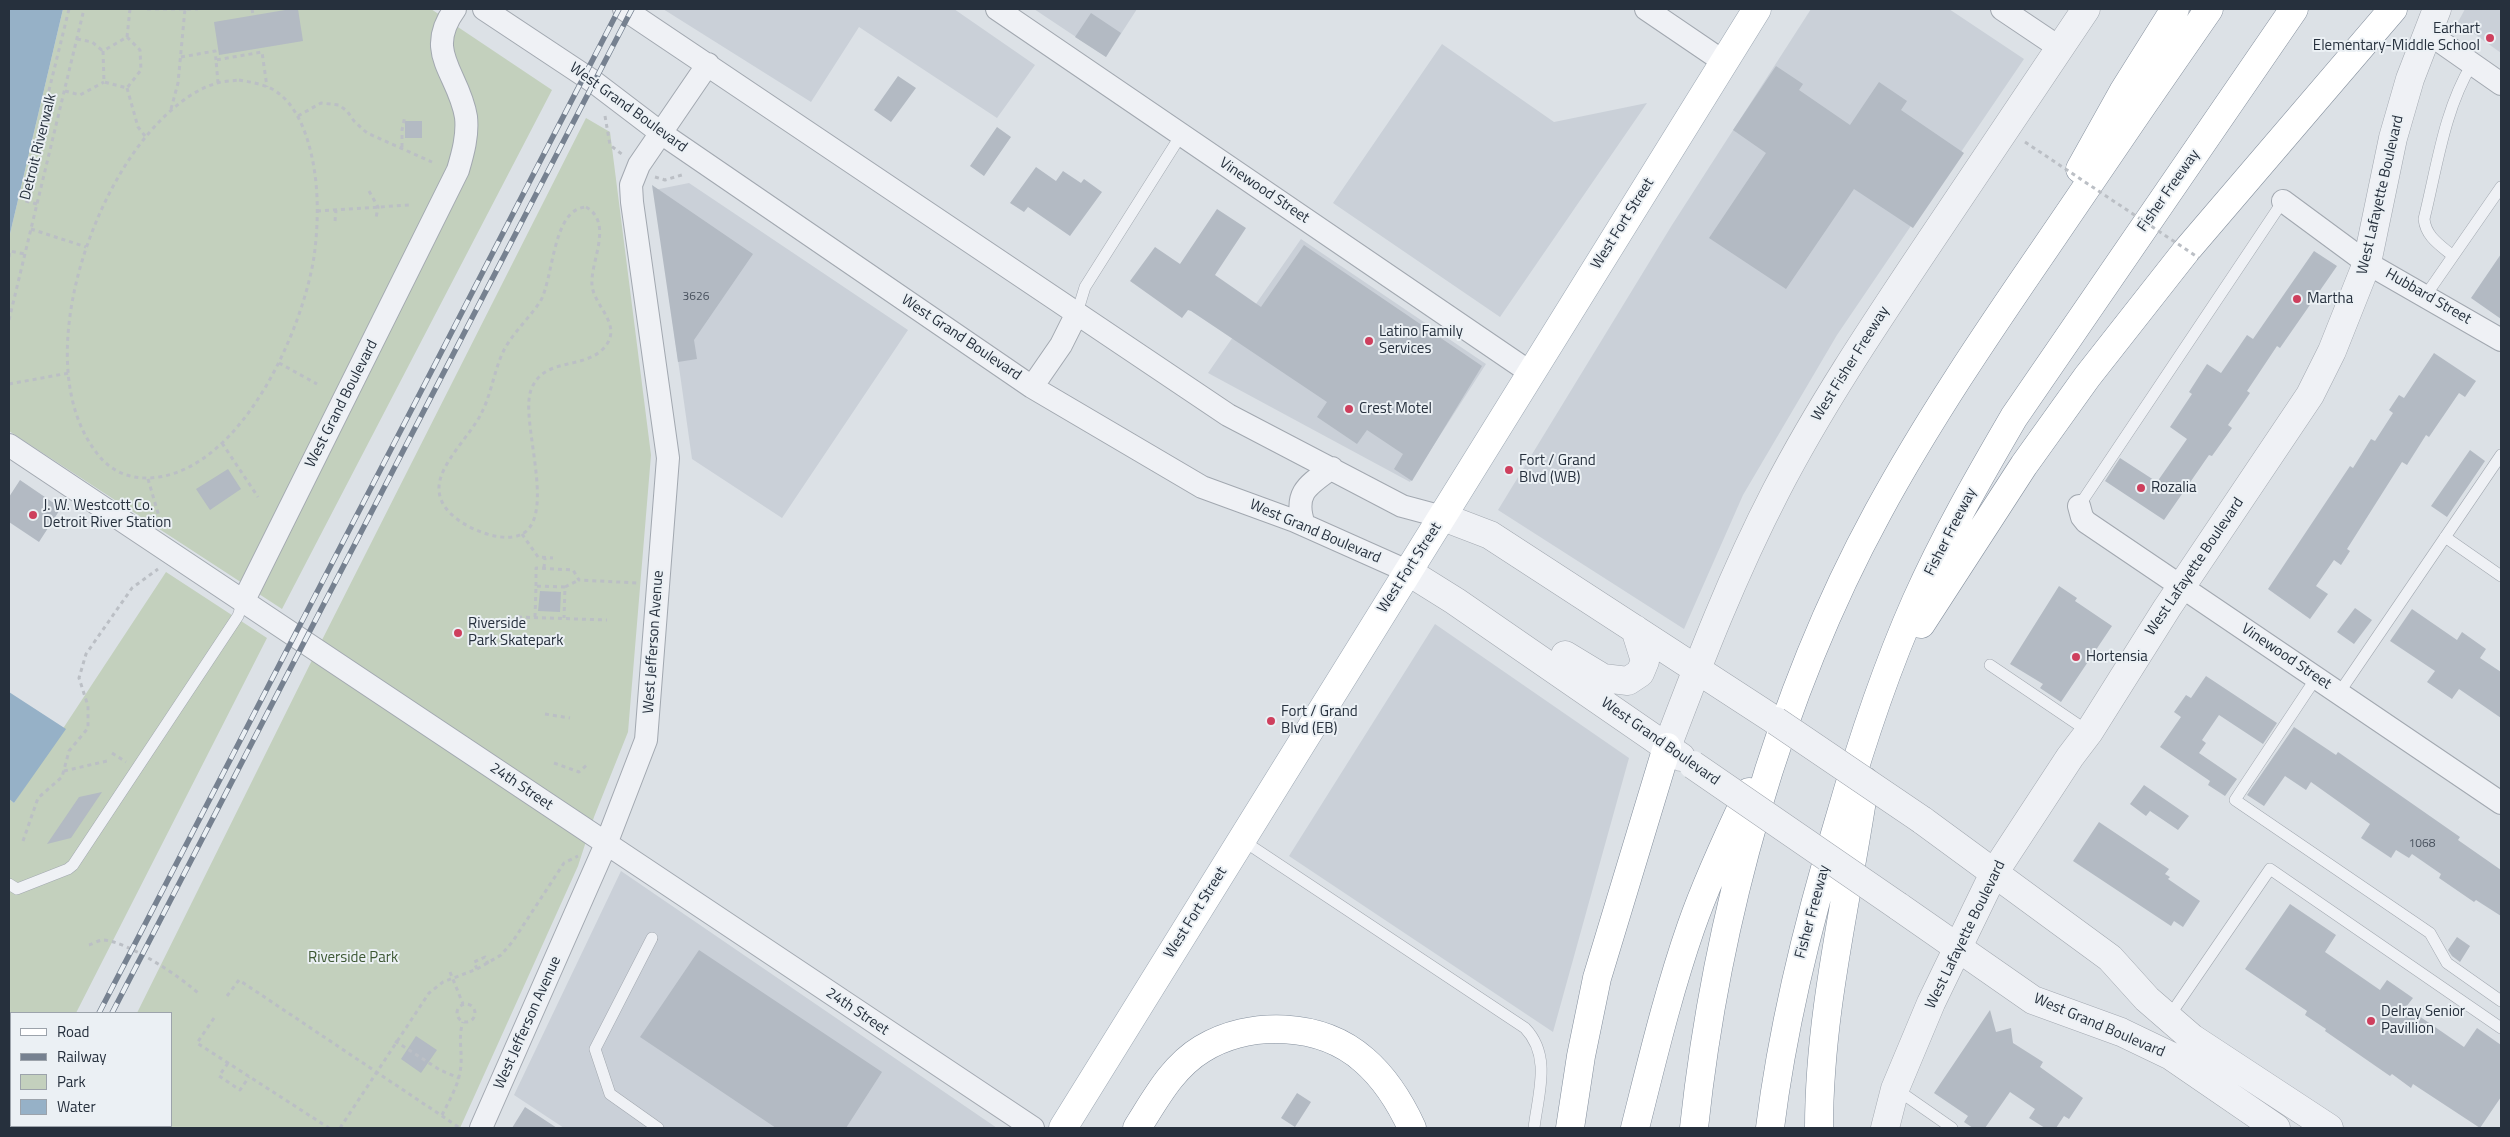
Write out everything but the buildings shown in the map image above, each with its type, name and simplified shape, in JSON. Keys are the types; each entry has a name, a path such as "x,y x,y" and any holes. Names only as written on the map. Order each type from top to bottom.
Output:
{"main road":[{"name":"West Fort Street","path":"1063,1128 1757,9"},
{"path":"2028,273 2078,171 2123,92 2175,9"},
{"path":"1635,1128 1661,1024 1699,905 1716,862 1803,677 1838,594 1878,512 1950,389 2209,9"},
{"name":"Fisher Freeway","path":"1770,1128 1784,1039 1812,909 1862,740 1916,602 1946,539 2014,417 2294,9"},
{"path":"1819,1128 1821,1057 1826,1017 1878,698 1926,616 2024,464 2087,377 2186,251 2393,9"},
{"path":"1694,1128 1708,1023 1736,891 1760,803 1803,677"},
{"path":"1570,1128 1581,1056 1598,978 1667,747"},
{"path":"1137,1128 1181,1065 1202,1049 1246,1032 1275,1028 1321,1037 1363,1059 1394,1093 1412,1128"}],"street":[{"name":"West Grand Boulevard","path":"243,602 458,170 466,134 466,117 441,43 442,30 455,9"},
{"name":"West Grand Boulevard","path":"484,9 594,82 661,133 1032,387 1195,483 1304,525 1408,571 1455,601 2033,1000 2121,1032 2171,1056 2276,1128"},
{"name":"West Grand Boulevard","path":"624,9 1228,415 1402,506 1443,517 1490,535 1697,669 1732,695 1776,721 1922,820 2110,958 2147,999 2168,1018 2221,1059 2329,1128"},
{"name":"Vinewood Street","path":"997,9 1530,373"},
{"path":"1646,9 1724,62"},
{"path":"2002,9 2060,48"},
{"name":"West Fisher Freeway","path":"1667,747 1697,669 1748,549 1776,491 1819,416 1891,301 2086,9"},
{"path":"2433,21 2472,64 2501,84"},
{"name":"West Lafayette Boulevard","path":"1885,1128 1895,1089 1931,1003 1994,873 2310,395 2332,351 2367,263 2393,138 2410,79 2433,21"},
{"name":"West Jefferson Avenue","path":"482,1128 606,844 646,740 668,458 632,202 632,185 639,165 708,64"},
{"name":"Hubbard Street","path":"2283,201 2367,263 2426,295 2501,340"},
{"path":"1032,387 1061,345 1077,313"},
{"name":"24th Street","path":"9,445 169,554 1032,1128"},
{"path":"1304,525 1300,514 1301,497 1314,481 1332,468"},
{"name":"Vinewood Street","path":"2079,506 2082,517 2086,522 2501,803"},
{"path":"1455,601 1514,621 1592,673 1612,681 1628,681 1643,668 1644,653 1635,629"}],"lane":[{"path":"2453,256 2430,236 2425,228 2424,219 2453,103 2461,83 2472,64"},
{"path":"1077,313 1085,287 1181,135"},
{"path":"2426,295 2501,187"},
{"path":"2079,506 2283,201"},
{"path":"2339,693 2501,454"},
{"path":"2445,537 2501,576"},
{"path":"9,884 17,889 68,869 73,865 238,616 243,602"},
{"path":"1990,665 2089,732"},
{"path":"2316,678 2235,800 2430,933 2447,963 2501,1001"},
{"path":"1242,840 1525,1028 1538,1045 1541,1058 1542,1072 1534,1128"},
{"path":"2168,1018 2270,869 2501,1028"},
{"path":"652,938 595,1049 610,1094 658,1128"},
{"path":"1895,1089 1952,1128"}],"path":[{"path":"37,204 22,200 69,9"},
{"name":"Detroit Riverwalk","path":"9,320 84,9"},
{"path":"127,37 130,9"},
{"path":"147,9 198,9"},
{"path":"252,9 253,15"},
{"path":"171,110 178,84 185,10"},
{"path":"103,50 127,37"},
{"path":"127,37 140,50 141,70 127,88"},
{"path":"77,39 92,42 103,50"},
{"path":"103,50 104,82"},
{"path":"181,58 215,51 218,83"},
{"path":"216,60 262,52 267,87"},
{"path":"239,80 267,87 288,103 298,116 312,154 316,181 318,211 313,259 306,290 279,363 255,404 222,443 187,467 167,476 148,479 130,477 114,470 102,460 90,444 73,402 68,373 70,318 86,247 114,182 145,136 171,110 188,97 218,83 239,80"},
{"path":"65,90 80,95 104,82 127,88"},
{"path":"127,88 138,127 145,136"},
{"path":"298,116 321,103 339,105 367,133 432,162"},
{"path":"402,148 402,130 405,116"},
{"path":"2026,142 2199,258"},
{"path":"652,174 665,180 691,173"},
{"path":"369,191 378,207 376,218"},
{"path":"318,211 410,205"},
{"path":"586,207 594,214 599,237 592,288 608,318 610,335 608,343 597,354 546,370 532,387 528,402 529,428 539,494 532,521 522,534 510,538 498,536 467,525 457,519 440,498 439,483 444,468 482,413 505,349 545,291 558,237 564,222 575,210 586,207"},
{"path":"335,221 336,210"},
{"path":"31,229 86,247"},
{"path":"9,257 10,251 25,254"},
{"path":"279,363 317,384"},
{"path":"9,384 68,373"},
{"path":"222,443 258,497"},
{"path":"23,841 38,798 58,782 64,771 68,751 88,728 90,719 88,706 79,678 86,654 95,638 132,588 157,569 169,554 148,479"},
{"path":"522,534 538,557 553,558"},
{"path":"544,558 544,568"},
{"path":"535,617 536,568 573,570 579,580"},
{"path":"536,586 565,587 579,580 658,584"},
{"path":"564,618 565,587"},
{"path":"518,617 607,620"},
{"path":"545,714 570,718"},
{"path":"64,771 107,761"},
{"path":"554,763 579,772 588,764"},
{"path":"340,1128 395,1041 429,993 452,978 477,970 501,954 513,940 564,863 585,852"},
{"path":"89,945 103,940 131,949 173,973 198,993"},
{"path":"477,970 474,962 485,957 488,964"},
{"path":"450,972 463,1004"},
{"path":"227,996 239,980 461,1128"},
{"path":"442,1116 458,1078 461,1065 460,1036 463,1022 457,1014 458,1008 463,1004 472,1005 476,1013 472,1020 463,1022"},
{"path":"214,1018 197,1043 329,1128"},
{"path":"395,1041 440,1070 458,1078"},
{"path":"228,1063 219,1076 240,1090 249,1077"}],"shaded area":[{"path":"663,9 954,9 1035,65 997,118 859,27 811,102"},
{"path":"1034,9 1137,9 1106,57"},
{"path":"1811,9 1949,9 2024,59 1837,335 1743,495 1684,629 1498,510 1672,225"},
{"name":"Earhart Elementary-Middle School","path":"2465,9 2501,9 2501,53 2458,22"},
{"path":"1442,44 1554,122 1647,103 1500,317 1333,203"},
{"path":"689,183 908,330 782,518 692,459 654,190"},
{"path":"1301,239 1486,364 1410,482 1208,373"},
{"path":"1435,624 1629,758 1553,1032 1289,856"},
{"path":"621,871 997,1128 564,1128 514,1095"}],"green space":[{"path":"63,9 431,9 552,90 282,609 9,431 9,238"},
{"name":"Riverside Park","path":"586,118 610,132 651,455 628,732 594,817 578,866 460,1128 80,1128 172,1127 172,1012 137,1012 322,640"},
{"path":"166,572 267,638 77,1012 10,1012 10,1127 20,1127 9,1128 9,799 14,803"}],"water":[{"path":"9,9 63,9 9,238"},
{"path":"9,692 66,729 14,803 9,799"}],"railway":[{"path":"100,1012 619,9"},
{"path":"113,1012 632,9"}],"place":[{"name":"Earhart Elementary-Middle School","path":"2490,38"},
{"name":"Martha","path":"2297,299"},
{"name":"Latino Family Services","path":"1369,341"},
{"name":"Crest Motel","path":"1349,409"},
{"name":"Fort / Grand Blvd (WB)","path":"1509,470"},
{"name":"Rozalia","path":"2141,488"},
{"name":"J. W. Westcott Co. Detroit River Station","path":"33,515"},
{"name":"Riverside Park Skatepark","path":"458,633"},
{"name":"Hortensia","path":"2076,657"},
{"name":"Fort / Grand Blvd (EB)","path":"1271,721"},
{"name":"Delray Senior Pavillion","path":"2371,1021"}]}
